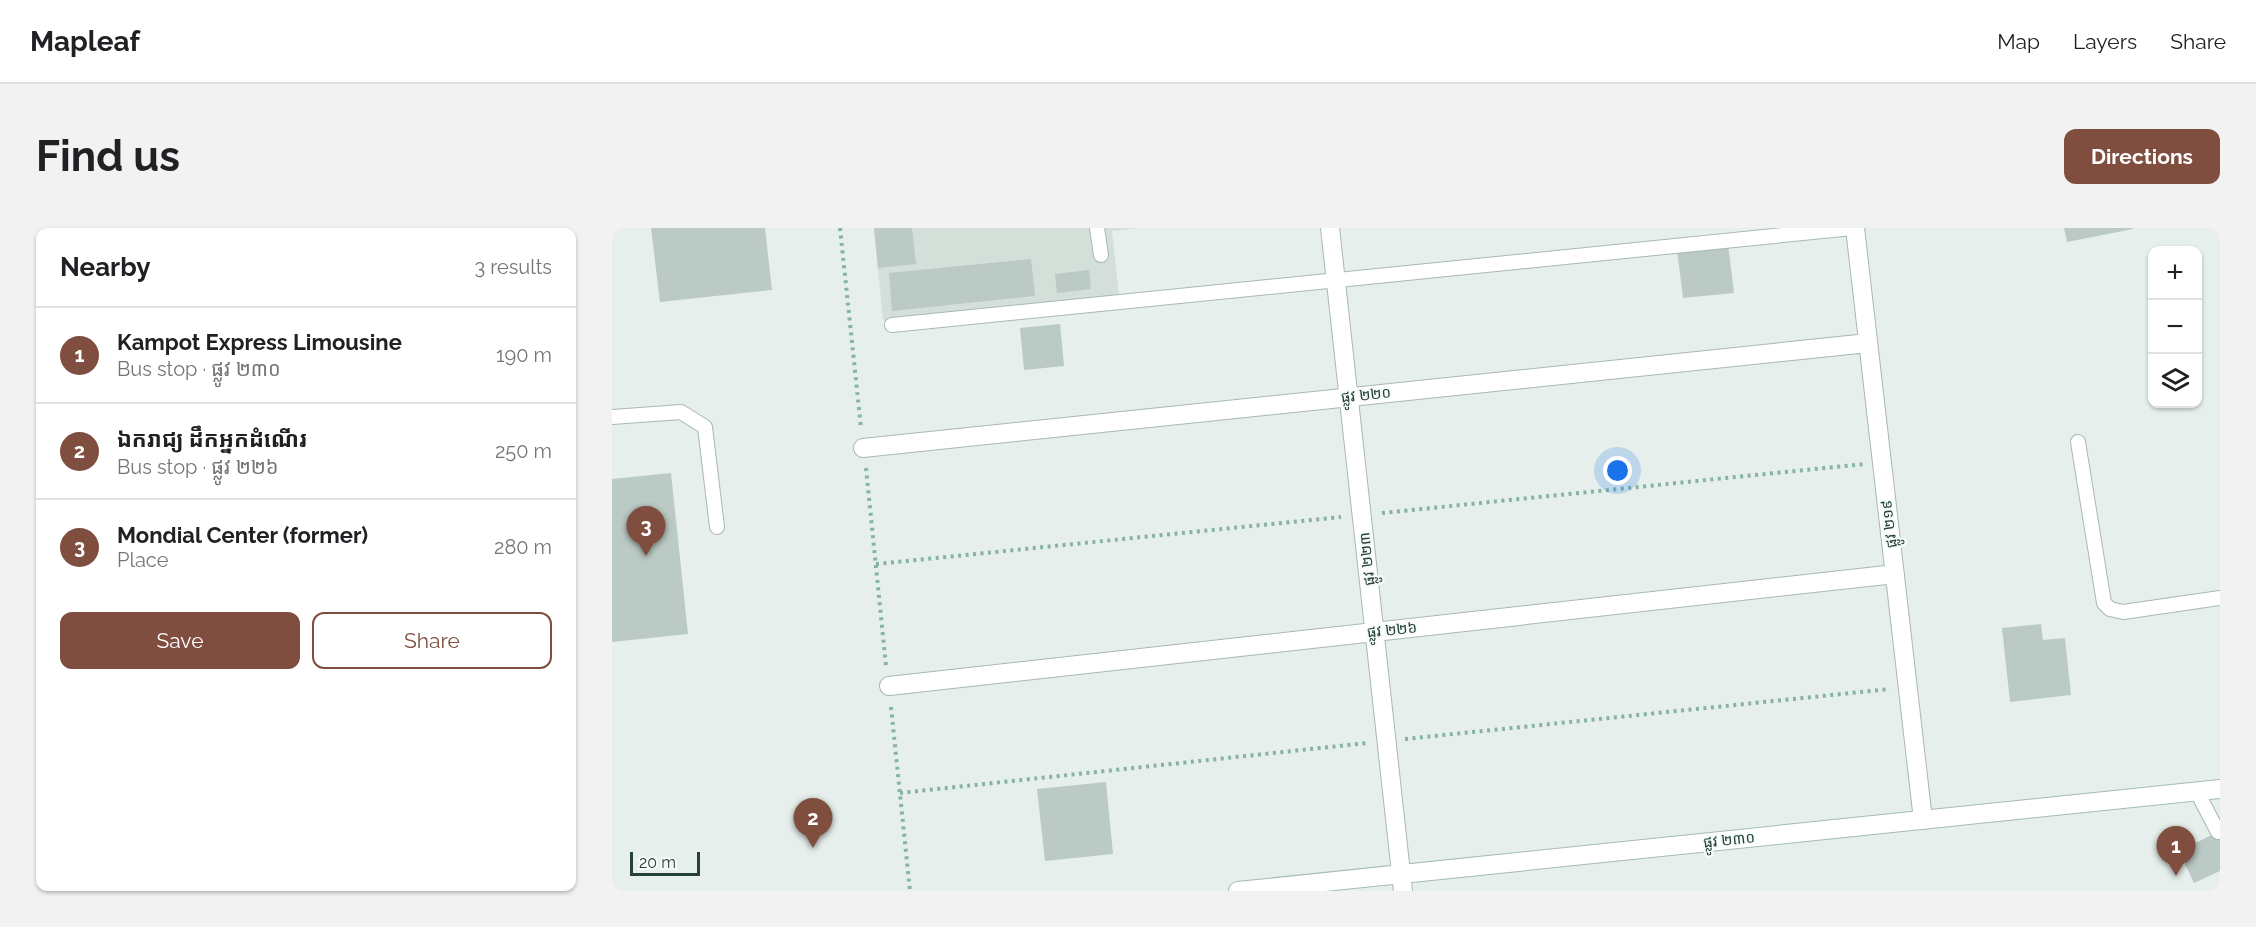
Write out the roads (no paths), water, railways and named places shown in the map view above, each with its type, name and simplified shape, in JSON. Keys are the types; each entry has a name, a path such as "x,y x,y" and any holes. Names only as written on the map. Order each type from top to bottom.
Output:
{"street":[{"name":"ផ្លូវ ២២៣","path":"1330,228 1402,883"},
{"name":"ផ្លូវ ២១៩","path":"1854,228 1923,820"},
{"name":"ផ្លូវ ២២០","path":"863,448 1869,343"},
{"name":"ផ្លូវ ២២៦","path":"889,686 1895,574"},
{"name":"ផ្លូវ ២៣០","path":"1238,891 1402,883 1923,820 2220,789"}],"lane":[{"path":"1097,228 1101,255"},
{"path":"892,326 1854,228"},
{"path":"612,417 681,412 705,427 717,526"},
{"path":"2078,442 2103,603 2110,609 2123,612 2220,598"},
{"path":"2197,792 2218,832"}],"place":[{"name":"Mondial Center (former)","path":"646,556"},
{"name":"ឯករាជ្យ ដឹកអ្នកដំណើរ","path":"813,848"},
{"name":"Kampot Express Limousine","path":"2176,876"}]}
